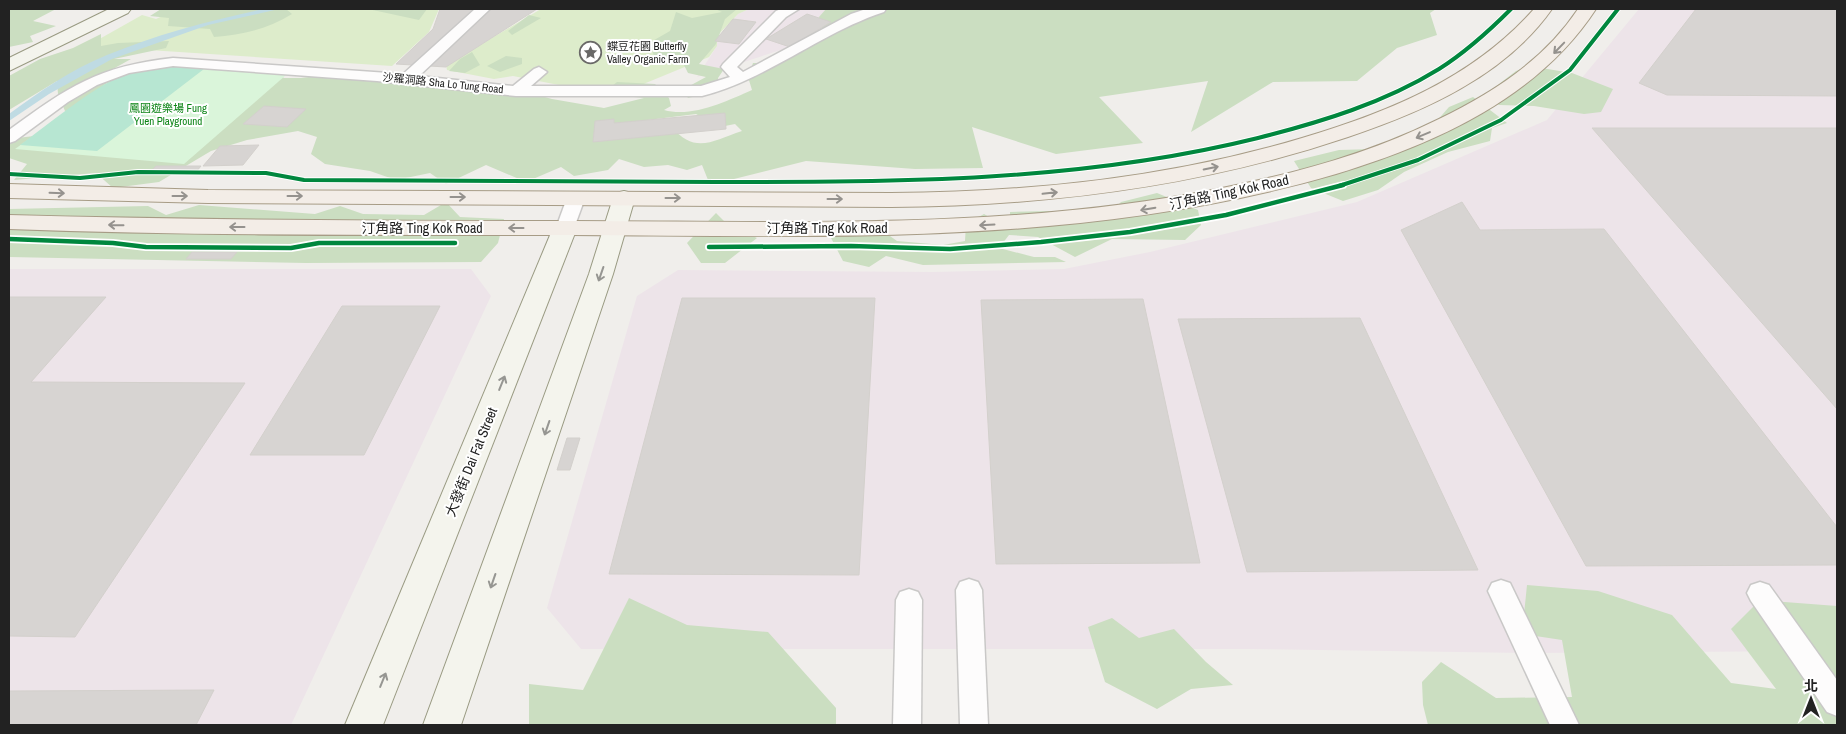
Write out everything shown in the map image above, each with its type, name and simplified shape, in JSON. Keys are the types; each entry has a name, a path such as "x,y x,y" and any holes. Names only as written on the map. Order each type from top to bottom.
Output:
{"main road":[{"name":"汀角路 Ting Kok Road","path":"9,191 176,196 893,200 974,198 1075,190 1174,175 1314,142 1403,110 1444,89 1475,70 1517,38 1543,9"},
{"name":"汀角路 Ting Kok Road","path":"9,222 213,227 902,228 984,226 1117,214 1235,193 1346,164 1392,148 1448,123 1482,105 1544,62 1575,29 1587,9"}],"street":[{"path":"9,65 122,9"},
{"path":"442,725 617,228 624,198"},
{"name":"大發街 Dai Fat Street","path":"364,725 565,228"}],"lane":[{"path":"407,79 483,9"},
{"path":"742,78 728,67 781,14 792,9"},
{"name":"沙羅洞路 Sha Lo Tung Road","path":"9,138 81,86 110,74 144,65 173,62 407,79 516,90 683,92 726,86 851,18 879,9"},
{"path":"516,90 539,72"},
{"name":"大發街 Dai Fat Street","path":"565,228 576,198"},
{"path":"969,590 974,725"},
{"path":"1501,591 1565,725"},
{"path":"1760,593 1837,703"},
{"path":"907,725 909,600"}],"shaded area":[{"path":"749,9 834,9 831,22 790,47 697,77 717,46 715,41 738,14"},
{"path":"1639,9 1837,9 1837,651 1530,653 1247,649 581,649 547,608 637,296 678,270 933,272 1064,269 1150,252 1357,202 1547,120"},
{"path":"9,269 471,269 491,296 291,725 9,725"}],"green space":[{"path":"9,9 56,9 33,21 56,26 30,36 33,42 9,47"},
{"path":"161,9 286,9 292,14 274,24 254,30 235,35 214,37 210,29 168,26 169,18 150,16"},
{"path":"178,9 439,9 429,32 392,66 87,46 142,15 156,19"},
{"path":"368,9 427,9 419,20"},
{"name":"蝶豆花園 Butterfly Valley Organic Farm","path":"541,9 749,9 738,14 717,36 717,46 709,57 641,85 569,87 513,76 494,79 447,70 446,65"},
{"path":"715,9 737,9 725,19 716,44 699,64 724,69 718,78 719,86 706,94 688,98 682,90 706,77 688,73 682,61 657,63 649,43 670,31 676,12 692,18 722,12"},
{"path":"826,9 1436,9 1430,13 1437,35 1397,48 1357,81 1273,82 1191,132 1208,81 1099,97 1143,143 1056,154 972,127 983,168 915,169 806,161 710,185 702,165 687,170 668,165 644,167 619,159 608,170 574,176 561,167 526,182 486,165 446,184 430,173 396,180 370,171 325,164 311,154 317,137 298,131 247,140 211,151 159,182 113,188 96,173 14,180 27,164 9,158 9,139 34,136 275,72 284,78 301,78 357,71 440,78 461,87 503,85 552,99 604,108 644,98 602,94 617,82 655,84 669,98 671,106 664,110 686,112 698,110 752,90 748,77 753,63 764,63 793,50 795,37 823,31 819,17","holes":["696,114 720,127 735,124 742,131 713,141 696,143 680,135 671,126 644,122"]},
{"path":"529,15 541,18 512,35 508,31"},
{"path":"101,34 101,46 118,43 169,41 166,48 114,59 131,59 113,69 125,72 98,105 65,111 58,94 57,81 9,110 9,76 40,59 73,48"},
{"path":"472,52 480,65 465,73 449,71 460,59"},
{"path":"506,56 522,58 522,64 500,72 487,66"},
{"name":"鳳園遊樂場 Fung Yuen Playground","path":"169,66 286,75 184,164 15,149 107,83"},
{"path":"169,66 204,69 97,151 20,145 84,97 111,81 134,71"},
{"path":"1529,66 1572,73 1613,89 1601,112 1584,114 1534,106 1499,105 1486,94 1516,71"},
{"path":"1473,97 1507,123 1492,128 1490,141 1448,152 1404,172 1378,190 1343,201 1311,188 1294,161 1339,150 1374,149 1435,123 1449,107"},
{"path":"1157,193 1198,210 1201,225 1185,240 1112,239 1075,257 1038,237 1009,235 999,248 1034,257 1055,257 1066,262 923,265 886,256 869,267 843,261 830,236 845,234 873,224 897,241 943,245 965,241 966,224 984,214 1010,229 1010,212 1049,211 1083,223 1103,220 1121,202"},
{"path":"446,202 460,217 504,219 498,243 481,262 306,263 9,257 9,209 148,206 166,215 199,205 315,214 340,206 363,214 424,215"},
{"path":"716,213 726,223 757,238 725,263 701,263 687,243"},
{"path":"1527,585 1598,591 1672,615 1731,683 1776,689 1731,629 1760,600 1837,606 1837,725 1428,725 1423,705 1422,682 1441,662 1496,698 1572,697 1562,640 1522,634"},
{"path":"629,598 687,625 768,632 836,708 836,725 529,725 529,684 583,690"},
{"path":"1112,618 1139,638 1174,629 1206,662 1233,685 1191,689 1157,709 1105,682 1088,627"}],"building":[{"path":"440,9 537,9 446,67 396,64 433,29"},
{"path":"1696,9 1837,9 1837,96 1667,95 1639,83"},
{"path":"807,14 831,22 790,47 766,39"},
{"path":"733,19 756,22 739,44 715,41"},
{"path":"264,106 306,109 287,127 243,124"},
{"path":"725,113 726,129 593,142 595,121 614,119 614,123"},
{"path":"1592,128 1837,128 1837,409"},
{"path":"259,145 243,165 203,166 220,146"},
{"path":"156,166 201,166 196,172 151,171"},
{"path":"1462,202 1480,230 1604,229 1837,527 1837,565 1586,566 1401,230"},
{"path":"192,252 237,252 231,259 186,259"},
{"path":"9,297 106,297 31,382 245,383 75,637 9,636"},
{"path":"682,298 875,298 859,575 609,574"},
{"path":"1143,299 1200,563 996,564 981,300"},
{"path":"342,306 440,306 364,455 250,455"},
{"path":"1360,318 1478,570 1247,572 1178,319"},
{"path":"567,438 580,438 570,470 557,470"},
{"path":"214,690 196,725 9,725 9,691"}],"waterway":[{"path":"9,118 46,92 109,57 206,23 275,9"}],"cycle path":[{"path":"9,174 80,178 138,172 266,173 304,180 844,182 918,181 1066,172 1214,149 1289,130 1350,111 1380,99 1437,70 1488,32 1511,9"},
{"path":"709,247 851,246 950,249 1041,242 1130,232 1226,215 1324,192 1418,160 1501,120 1570,70 1618,9"},
{"path":"9,239 113,243 146,247 291,248 319,243 455,243"}],"place":[{"name":"蝶豆花園 Butterfly Valley Organic Farm","path":"591,52"}]}
